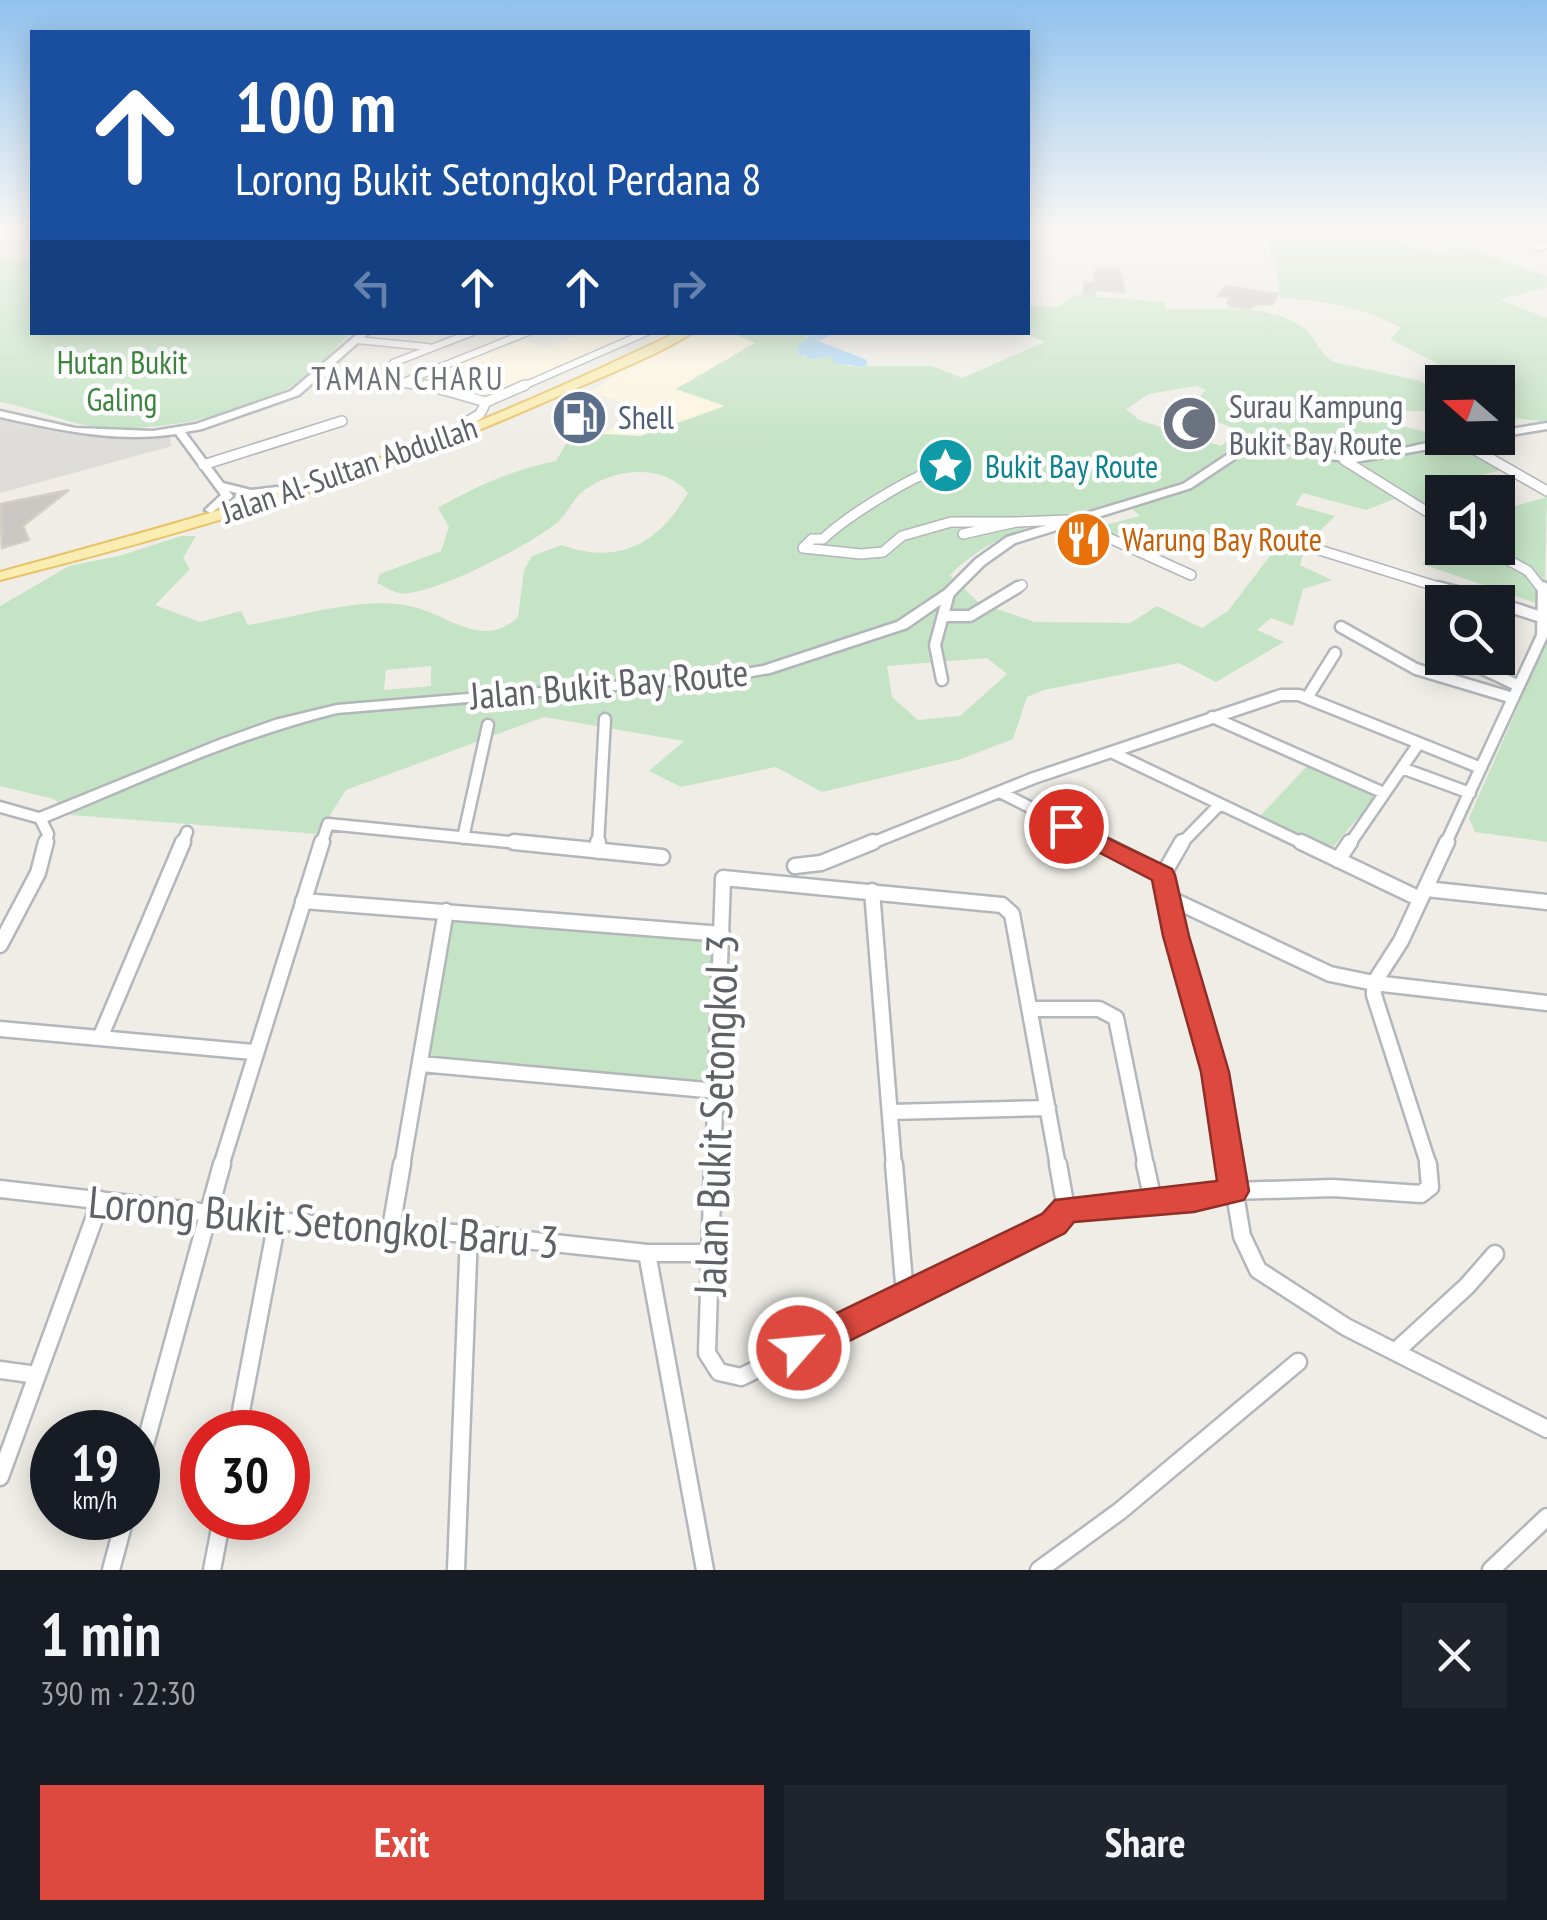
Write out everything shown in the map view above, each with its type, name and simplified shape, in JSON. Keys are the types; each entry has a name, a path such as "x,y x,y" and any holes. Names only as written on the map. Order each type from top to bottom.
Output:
{"main road":[{"name":"Jalan Al-Sultan Abdullah","path":"36,563 277,490 465,422 661,335"},
{"name":"Jalan Al-Sultan Abdullah","path":"36,563 221,515 406,452 500,417 681,335"},
{"path":"0,573 36,563"}],"street":[{"path":"394,362 465,335"},
{"path":"406,382 521,335"},
{"path":"320,372 406,382 486,402 639,335"},
{"path":"0,414 75,431 179,431 281,401 362,336 434,348"},
{"path":"465,422 480,414 486,402"},
{"path":"202,465 342,420"},
{"path":"1515,431 1547,426"},
{"path":"179,431 227,499 211,510"},
{"name":"Jalan Bukit Bay Route","path":"40,818 280,723 376,704 750,673 891,630 948,593 998,547 1069,520 1187,486 1255,441 1267,437 1301,442 1344,460"},
{"path":"1344,460 1425,446"},
{"path":"1484,455 1547,491"},
{"path":"1344,460 1425,510"},
{"path":"946,466 922,472 842,522 823,539 812,539 803,548 861,554 883,552 912,532 951,522 1069,520 1191,574"},
{"path":"220,486 250,493 277,490"},
{"path":"963,534 1016,522"},
{"path":"1297,542 1427,585"},
{"path":"1066,1209 1012,914 1002,905 872,891 905,1296 1054,1223 1066,1209 1233,1191 1333,1188 1421,1194 1430,1186 1430,1172 1374,995 1374,983 1401,941 1542,636 1543,586 1538,578 1515,564"},
{"path":"946,616 970,616 1022,585"},
{"path":"942,680 935,645 946,616 948,593"},
{"path":"1515,609 1544,618"},
{"path":"1341,627 1416,669 1516,692"},
{"path":"1307,698 1335,653"},
{"path":"1489,675 1516,692"},
{"path":"796,866 820,863 1110,752 1290,694 1481,768"},
{"path":"1212,717 1384,793"},
{"path":"598,851 604,719"},
{"path":"463,838 488,725"},
{"path":"1338,860 1419,743"},
{"path":"1110,752 1338,860 1423,894 1547,902"},
{"path":"1402,768 1470,793"},
{"path":"1002,792 1163,875"},
{"path":"1220,804 1186,835 1163,875 1215,1072 1242,1236 1258,1270 1346,1326 1547,1429"},
{"path":"0,807 40,818 48,834 38,873 0,946"},
{"path":"154,1410 252,1052 328,824 662,857"},
{"path":"100,1038 188,832"},
{"name":"Jalan Bukit Setongkol 3","path":"872,891 723,878 707,1353 710,1364 717,1372 741,1376 905,1296"},
{"path":"1167,898 1305,964 1374,983 1547,1003"},
{"path":"302,901 722,934"},
{"path":"391,1228 446,911"},
{"path":"1030,1009 1099,1009 1116,1018 1153,1201"},
{"path":"0,1028 252,1052"},
{"path":"422,1064 716,1090"},
{"path":"890,1112 1048,1108"},
{"name":"Lorong Bukit Setongkol Baru 3","path":"0,1190 648,1254 710,1253"},
{"path":"0,1477 102,1200"},
{"path":"241,1410 277,1220"},
{"path":"456,1570 469,1234"},
{"name":"Jalan Bukit Setongkol 3","path":"648,1254 705,1570"},
{"path":"1395,1352 1467,1286 1495,1254"},
{"path":"1039,1570 1120,1511 1298,1362"},
{"path":"0,1370 37,1376"},
{"path":"1492,1570 1547,1517"},
{"path":"111,1570 119,1540"},
{"path":"212,1570 218,1540"}],"shaded area":[{"path":"579,335 649,335 492,402 414,380 516,338 546,348"},
{"path":"694,335 738,335 756,343 677,388 727,405 641,436 602,434 647,411 591,392 621,371"},
{"path":"0,418 73,434 169,435 172,446 0,493"}],"green space":[{"name":"Hutan Bukit Galing","path":"0,299 30,299 30,335 348,335 294,385 248,406 195,421 140,427 90,426 0,402"},
{"path":"1069,299 1130,299 1165,302 1165,309 1273,314 1304,328 1334,362 1425,383 1425,411 1404,411 1393,424 1425,432 1425,455 1484,455 1507,469 1481,475 1425,475 1425,516 1394,499 1366,510 1303,493 1295,505 1335,516 1305,546 1300,565 1332,580 1303,589 1293,626 1271,618 1257,630 1284,642 1216,682 1179,663 1044,690 1027,697 1013,739 961,759 822,792 776,767 681,787 649,771 684,741 544,717 346,790 318,834 71,815 54,799 0,786 0,606 69,566 119,556 181,536 196,536 183,558 190,569 155,605 200,622 241,611 248,625 379,603 418,608 468,628 493,630 518,617 524,570 532,556 562,545 602,553 636,546 664,525 688,493 678,483 652,473 609,477 583,491 547,530 456,578 398,593 377,583 380,574 441,551 449,527 438,508 495,480 556,461 566,444 602,434 641,436 725,406 676,389 755,343 737,335 809,335 802,357 831,356 848,366 932,366 962,378 1045,342 1030,335 1030,306 1057,307","holes":["1196,386 1206,390 1186,412 1241,430 1221,446 1139,420 1126,409 1149,394","1123,501 1140,516 1098,527 1115,535 1135,526 1182,545 1205,535 1229,534 1276,548 1228,611 1202,628 1157,606 1130,623 1035,622 979,603 950,575 987,546 1030,526","987,658 1007,674 960,716 918,720 892,697 887,666","431,666 431,686 384,690 386,670"]},
{"path":"1294,299 1503,299 1547,318 1547,422 1515,418 1515,365 1440,365 1390,339 1401,328 1342,306"},
{"path":"1547,497 1544,606 1515,596 1515,585 1483,585 1422,564 1425,561 1425,565 1515,565 1515,506"},
{"path":"1547,640 1547,842 1475,832 1469,818"},
{"path":"1309,764 1378,795 1331,849 1260,816"},
{"path":"451,906 726,929 721,1084 424,1055"}],"water":[{"path":"811,335 830,335 819,341 867,360 867,364 864,367 835,363 831,356 813,359 797,354 799,345"}],"building":[{"path":"1229,299 1275,299 1272,305 1257,304 1249,309 1227,303"},
{"path":"69,490 23,526 29,540 2,548 0,504"}],"place":[{"name":"Shell","path":"579,417"},
{"name":"Surau Kampung Bukit Bay Route","path":"1190,424"},
{"name":"Bukit Bay Route","path":"946,466"},
{"name":"Warung Bay Route","path":"1083,539"}],"district":[{"name":"TAMAN CHARU","path":"408,378"}],"route":[{"path":"799,1348 1054,1223 1066,1209 1233,1191 1215,1072 1163,875 1066,826"}]}
